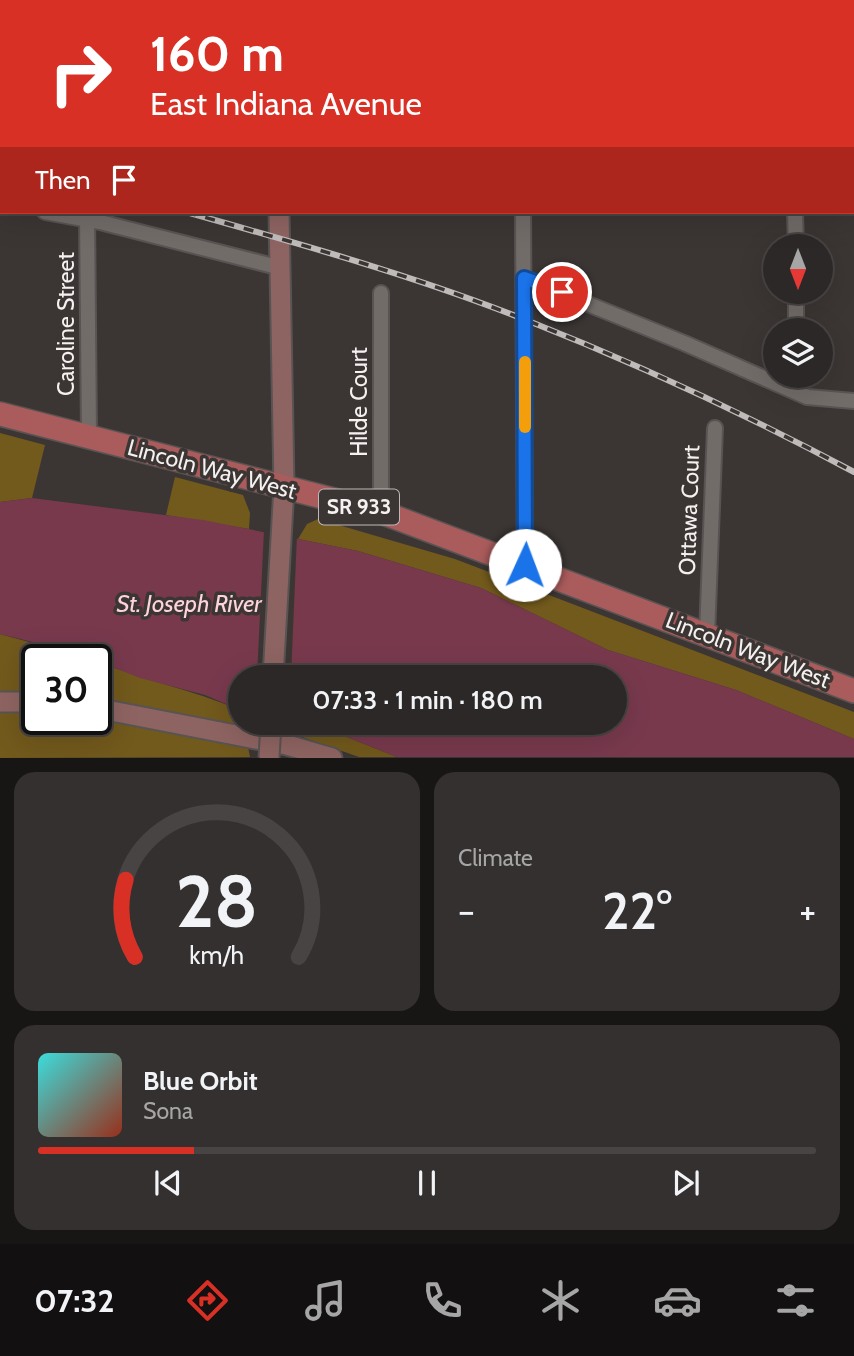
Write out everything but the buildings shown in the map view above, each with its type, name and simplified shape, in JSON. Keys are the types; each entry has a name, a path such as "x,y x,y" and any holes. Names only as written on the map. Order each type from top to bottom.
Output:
{"main road":[{"name":"Lincoln Way West","path":"0,414 381,512 854,691"}],"street":[{"path":"66,214 87,216 281,268"},
{"path":"274,665 284,487 279,214"},
{"path":"523,214 525,565"},
{"path":"795,214 796,234"},
{"name":"Caroline Street","path":"87,216 89,437"},
{"path":"524,278 796,392 826,401 854,401"},
{"name":"Hilde Court","path":"381,293 381,512"},
{"name":"Ottawa Court","path":"707,635 715,428"},
{"path":"0,702 21,702"},
{"path":"112,711 269,741 332,758"},
{"path":"269,758 270,735"}],"shaded area":[{"path":"0,433 45,445 32,498 0,502"},
{"path":"175,477 243,495 250,513 249,529 166,515"},
{"path":"318,519 455,559 854,712 854,739 736,690 608,650 481,588 358,551 298,539 307,524"},
{"path":"0,634 36,644 21,644 21,735 112,735 112,667 228,706 228,735 245,735 250,757 0,758"},
{"path":"297,735 342,735 397,757 359,757"}],"water":[{"name":"St. Joseph River","path":"32,498 203,520 358,551 481,588 608,650 736,690 854,739 854,757 397,757 342,735 627,735 627,665 228,665 228,705 205,695 140,678 112,667 112,644 41,644 0,634 0,502"}],"pier":[{"path":"264,530 297,535 292,665 258,665"}],"railway":[{"path":"193,214 400,275 526,320 692,391 854,472"}],"slow traffic":[{"path":"525,362 525,427"}],"route":[{"path":"525,565 524,278 562,292"}]}
